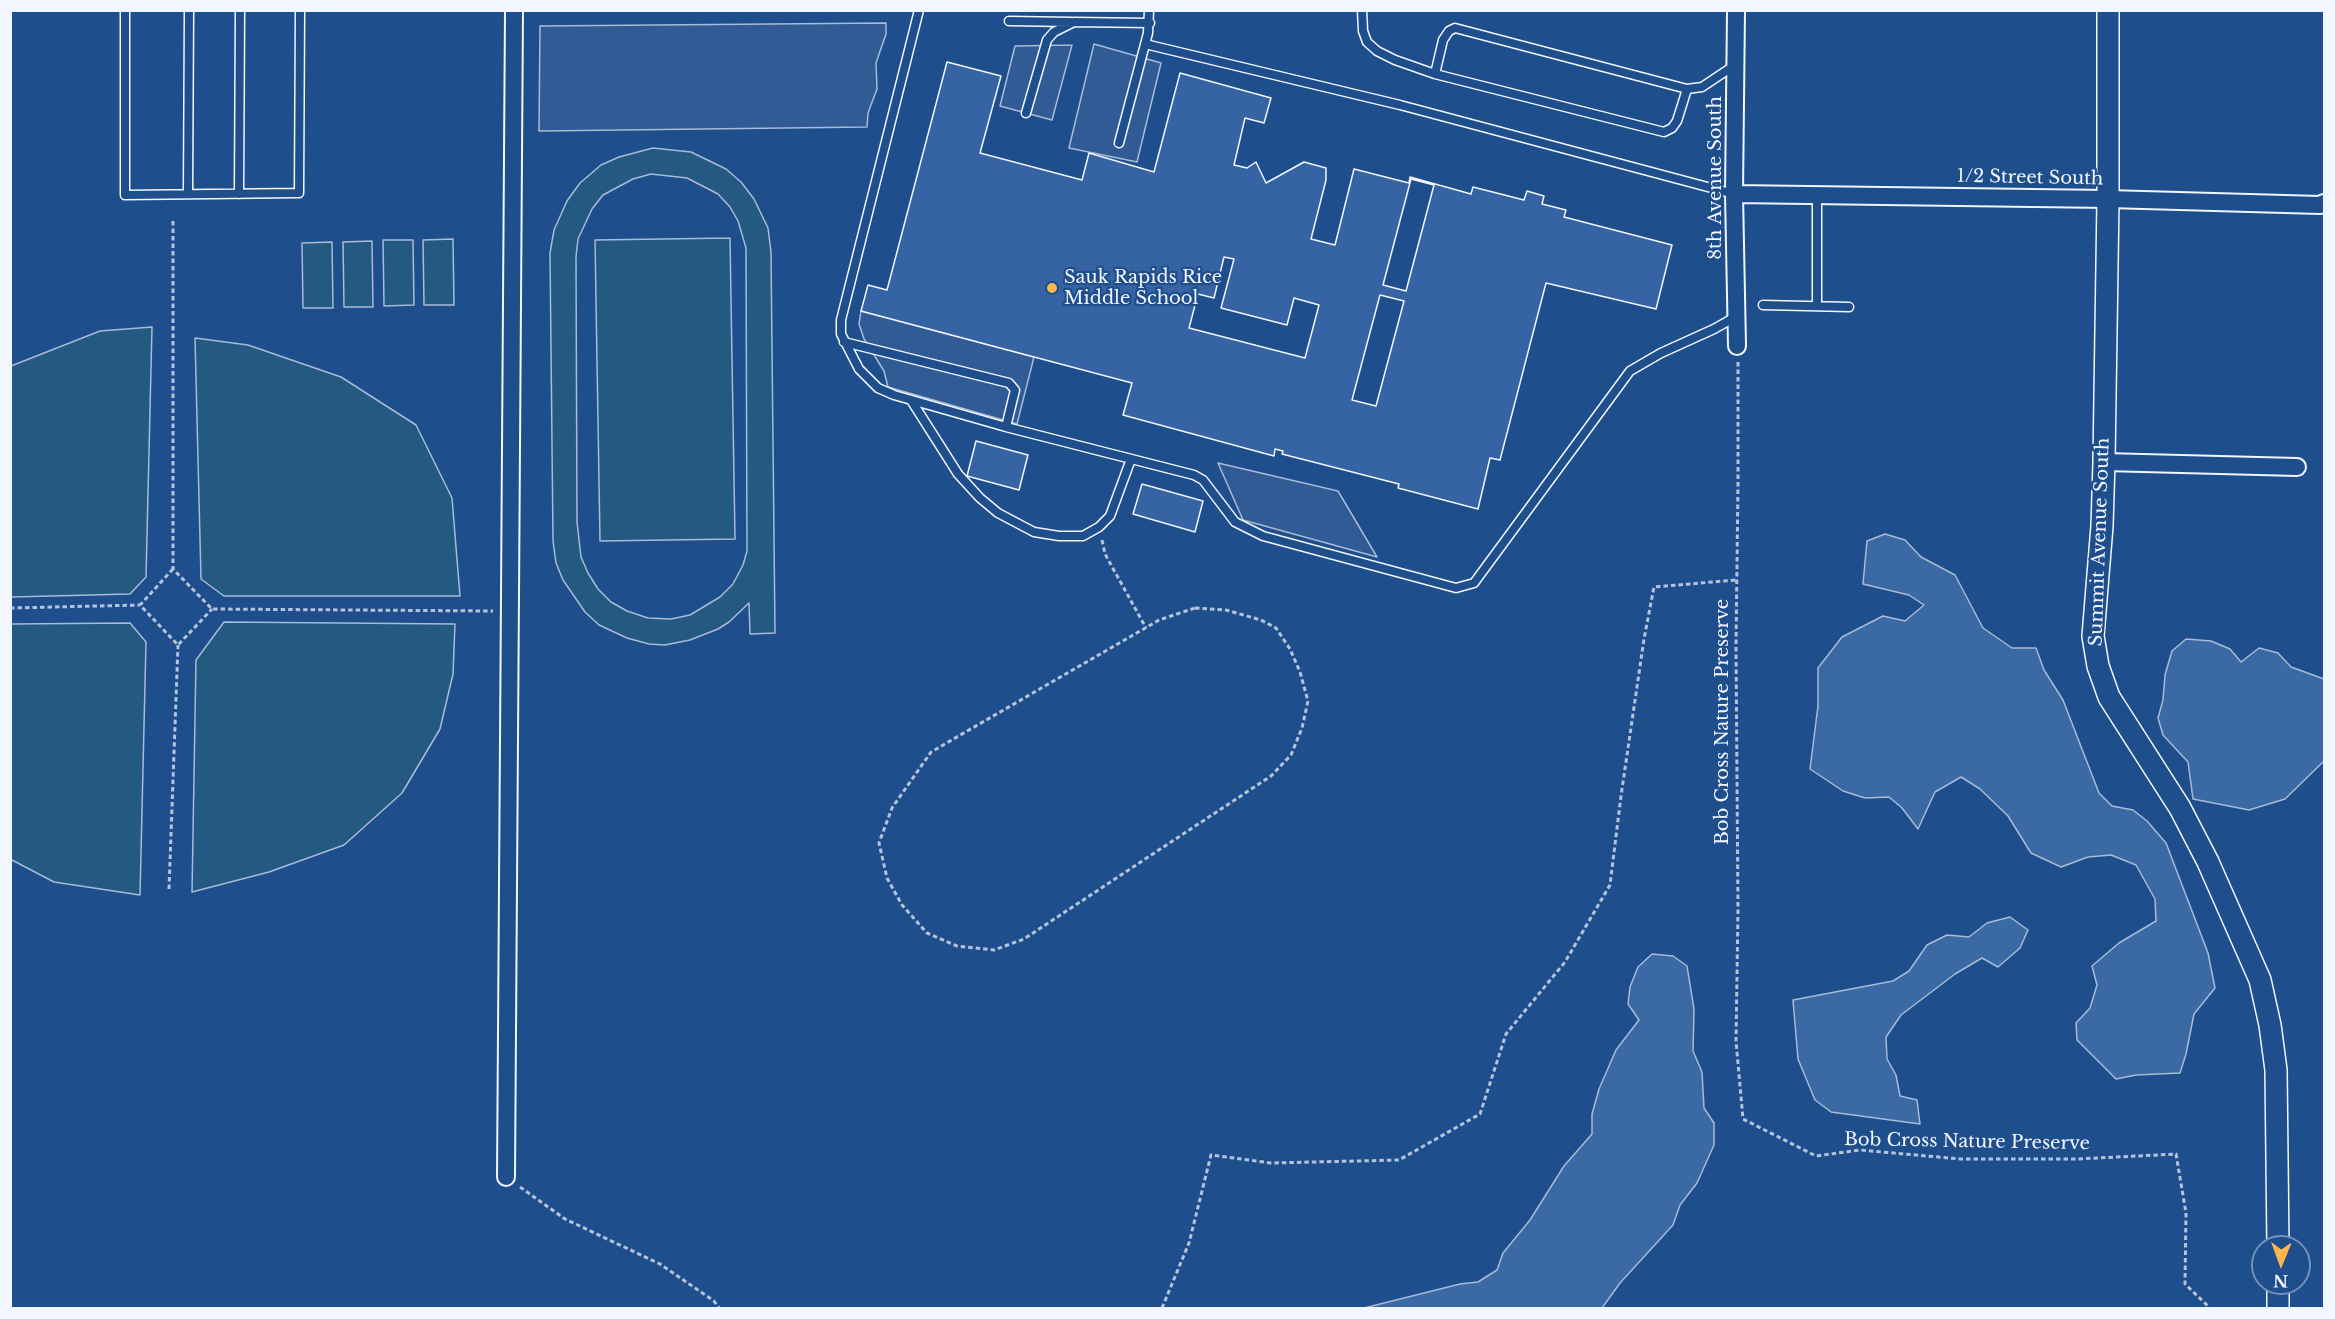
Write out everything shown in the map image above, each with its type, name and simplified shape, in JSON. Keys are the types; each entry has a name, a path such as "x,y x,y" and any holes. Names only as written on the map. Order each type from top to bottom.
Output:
{"street":[{"path":"506,1177 514,10"},
{"name":"8th Avenue South","path":"1736,10 1734,194 1737,346"},
{"name":"Summit Avenue South","path":"2108,10 2104,462 2102,526 2093,636 2098,666 2109,697 2185,817 2208,862 2260,980 2270,1025 2276,1070 2278,1235"},
{"name":"1/2 Street South","path":"1734,194 2108,199 2323,207"},
{"path":"2104,462 2297,467"}],"lane":[{"path":"125,10 125,195 299,193 300,10"},
{"path":"188,194 189,10"},
{"path":"239,194 240,10"},
{"path":"919,10 841,320 841,334 859,369 878,388 911,400 1194,475 1203,480 1235,522 1263,536 1456,588 1474,583 1630,371 1737,315"},
{"path":"1119,143 1150,23 1149,10"},
{"path":"1362,10 1363,31 1367,42 1377,51 1395,60 1435,74 1664,132 1672,128 1677,121 1687,88"},
{"path":"1009,21 1150,23"},
{"path":"1026,113 1047,40 1053,32 1074,22"},
{"path":"1435,74 1443,40 1449,31 1455,28 1687,88 1702,87 1736,64"},
{"path":"1145,44 1400,105 1734,194"},
{"path":"1817,195 1817,306"},
{"path":"1763,305 1849,307"},
{"path":"844,342 1009,383 1015,390 1006,427"},
{"path":"911,400 958,474 980,498 998,513 1034,532 1059,536 1083,536 1099,527 1110,516 1131,459"}],"path":[{"path":"10,608 140,605 173,569 173,221"},
{"name":"Bob Cross Nature Preserve","path":"1737,346 1738,910 1736,1041 1743,1119 1816,1156 1860,1150 1960,1159 2077,1159 2176,1154 2186,1213 2185,1284 2210,1308"},
{"path":"1099,527 1105,554 1146,628"},
{"path":"173,569 212,609 510,612"},
{"name":"Bob Cross Nature Preserve","path":"1162,1308 1189,1243 1211,1155 1271,1163 1399,1160 1480,1114 1506,1035 1565,962 1610,885 1626,763 1654,587 1737,579"},
{"path":"140,605 178,645"},
{"path":"1195,608 1226,610 1261,620 1276,628 1293,657 1308,701 1302,728 1291,754 1271,776 1024,939 994,950 957,945 927,933 902,905 887,878 879,843 892,808 913,775 931,752 1146,628 1159,620 1195,608"},
{"path":"168,889 178,645 212,609"},
{"path":"506,1177 565,1219 660,1264 714,1301 719,1308"}],"shaded area":[{"path":"886,23 886,34 876,63 877,89 868,113 867,127 539,131 540,26"},
{"path":"1094,44 1161,63 1137,162 1069,148"},
{"path":"1072,45 1052,120 1000,106 1015,46"},
{"path":"653,148 691,152 726,169 741,182 754,199 768,228 771,252 775,633 750,634 749,603 718,629 690,640 665,645 649,644 627,638 599,625 585,612 563,580 556,563 553,541 550,253 554,230 567,201 580,183 601,165 619,157","holes":["651,174 687,178 718,194 730,207 738,221 746,248 747,551 733,584 720,597 690,615 671,619 648,618 627,611 611,602 598,589 581,557 577,522 576,257 578,239 592,209 603,195 633,179"]},
{"path":"730,238 735,539 600,541 595,240"},
{"path":"453,239 454,305 424,305 423,240"},
{"path":"383,240 413,240 414,305 384,306"},
{"path":"372,241 373,307 344,307 343,242"},
{"path":"332,242 333,308 303,308 302,243"},
{"path":"861,311 1034,357 1017,424 888,387 884,371 864,339 859,324"},
{"path":"152,327 146,577 130,594 11,597 11,366 100,331"},
{"path":"195,338 248,345 341,377 416,425 452,498 460,596 224,596 201,579"},
{"path":"1218,463 1338,491 1377,557 1243,520"},
{"path":"1885,534 1905,540 1921,557 1955,575 1983,628 2012,648 2036,648 2044,670 2063,700 2099,793 2112,806 2133,810 2147,821 2166,843 2208,953 2215,988 2194,1014 2180,1073 2136,1075 2116,1079 2077,1040 2076,1023 2090,1008 2097,985 2092,966 2119,943 2156,921 2155,899 2136,865 2111,855 2088,857 2061,867 2031,853 2008,816 1980,789 1961,777 1935,792 1918,829 1902,808 1889,797 1865,798 1843,791 1810,769 1818,706 1818,668 1842,637 1883,616 1905,621 1924,605 1909,595 1863,584 1867,541"},
{"path":"224,622 455,624 453,674 440,729 402,793 344,845 269,872 192,892 196,660"},
{"path":"130,623 146,642 140,895 54,882 10,859 11,624"},
{"path":"2186,639 2211,641 2230,649 2241,662 2259,648 2278,653 2291,667 2324,679 2324,761 2285,799 2249,810 2193,799 2188,762 2163,735 2158,718 2163,700 2165,675 2172,651"},
{"path":"2010,917 2028,930 2020,948 1998,967 1982,958 1955,974 1901,1015 1886,1037 1887,1059 1896,1075 1900,1096 1917,1100 1920,1124 1831,1112 1815,1100 1798,1059 1793,1000 1893,981 1909,971 1927,945 1947,935 1969,937 1987,923"},
{"path":"1652,954 1673,956 1687,966 1694,1009 1693,1051 1702,1072 1704,1108 1714,1123 1714,1145 1697,1183 1680,1205 1673,1225 1620,1283 1602,1308 1364,1308 1460,1284 1478,1282 1497,1270 1503,1253 1530,1220 1564,1166 1592,1134 1592,1114 1599,1089 1616,1050 1639,1020 1628,1004 1630,987 1638,967"}],"building":[{"name":"Sauk Rapids Rice Middle School","path":"947,62 1001,76 980,153 1082,180 1089,153 1154,172 1180,73 1271,98 1264,123 1245,118 1234,165 1247,168 1256,162 1266,183 1304,162 1326,168 1326,180 1311,239 1335,245 1354,169 1409,183 1410,177 1471,194 1473,187 1524,200 1527,191 1544,196 1542,204 1566,210 1564,217 1672,245 1656,309 1546,283 1500,460 1490,458 1478,509 1398,488 1399,484 1282,454 1283,451 1275,449 1274,456 1123,415 1132,383 861,311 868,285 887,290","holes":["1411,179 1434,185 1406,291 1383,285","1224,257 1234,259 1221,308 1287,325 1294,298 1319,305 1305,358 1189,328 1198,294 1214,298","1380,295 1404,301 1376,406 1352,400"]},
{"path":"976,441 1028,455 1019,490 967,476"},
{"path":"1142,484 1203,501 1195,532 1133,514"}],"place":[{"name":"Sauk Rapids Rice Middle School","path":"1052,288"}]}
